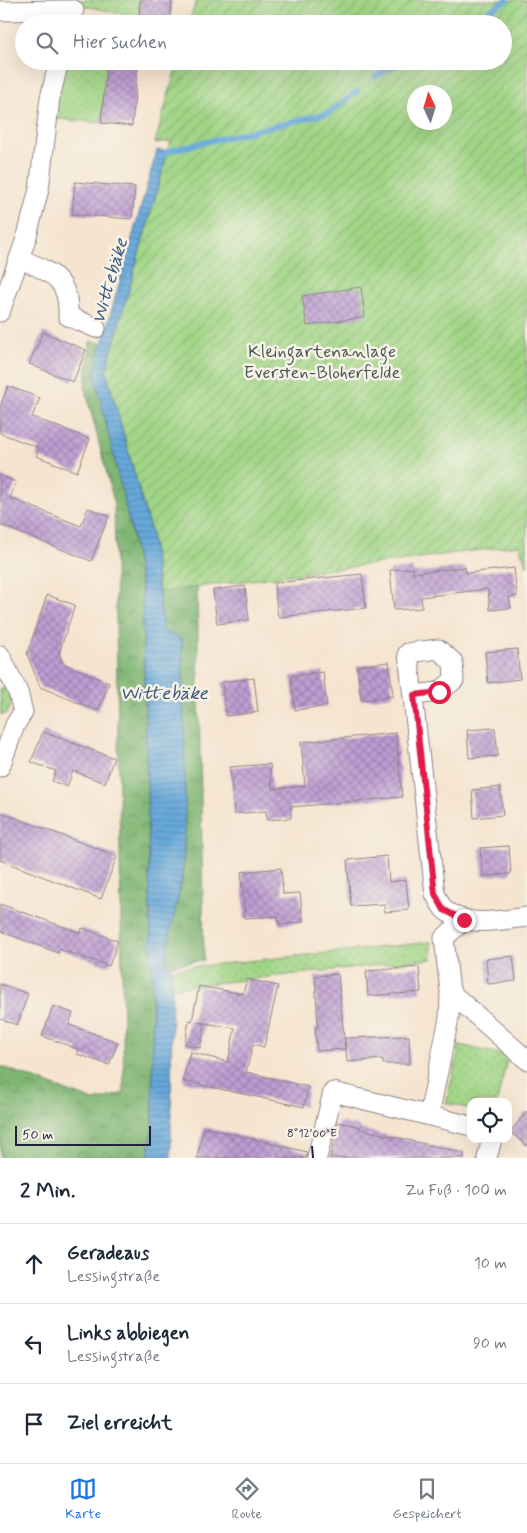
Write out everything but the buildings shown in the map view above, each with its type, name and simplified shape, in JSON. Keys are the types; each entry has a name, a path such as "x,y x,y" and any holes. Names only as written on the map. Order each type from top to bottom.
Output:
{"street":[{"path":"0,11 74,11"},
{"path":"0,312 39,189 50,98 57,70"},
{"path":"18,258 59,279 68,300 68,316 96,328"},
{"path":"0,655 18,692 23,712 15,725 0,767"},
{"path":"414,695 435,894 444,910 464,920 476,922 527,918"},
{"path":"429,1115 449,1018 450,992 444,938 464,920"},
{"path":"450,992 527,1060"},
{"path":"317,1158 333,1092 467,1125"},
{"path":"487,1158 491,1143"}],"green space":[{"path":"79,0 140,0 139,15 126,15 77,4"},
{"name":"Kleingartenanlage Eversten-Bloherfelde","path":"197,0 527,0 527,566 519,545 159,592 151,533 106,371 171,141 155,143 175,70 512,70 512,15 191,15"},
{"path":"57,70 106,70 101,123 47,118"},
{"path":"90,341 103,343 94,372 132,534 142,592 152,982 153,1126 148,1158 0,1158 0,1066 94,1101 124,1093 114,502 85,388"},
{"path":"197,584 204,960 167,966 167,941 182,882 185,831 182,639 163,631 159,592"},
{"path":"5,688 10,690 13,697 8,713 1,715 0,690"},
{"path":"431,942 432,959 171,988 172,969"},
{"path":"460,1045 508,1056 498,1098 467,1098 467,1108 446,1103"}],"water":[{"name":"Wittebäke","path":"157,150 168,151 106,371 151,533 163,631 182,639 185,779 183,864 180,890 169,939 167,965 172,969 171,1158 148,1158 153,1126 152,982 142,591 132,534 94,372"}],"waterway":[{"name":"Wittebäke","path":"481,15 507,0"},
{"name":"Wittebäke","path":"375,77 387,70"},
{"name":"Wittebäke","path":"163,156 168,151 329,113 357,91"}],"route":[{"path":"439,692 414,695 429,842 435,894 444,910 464,920"}]}
